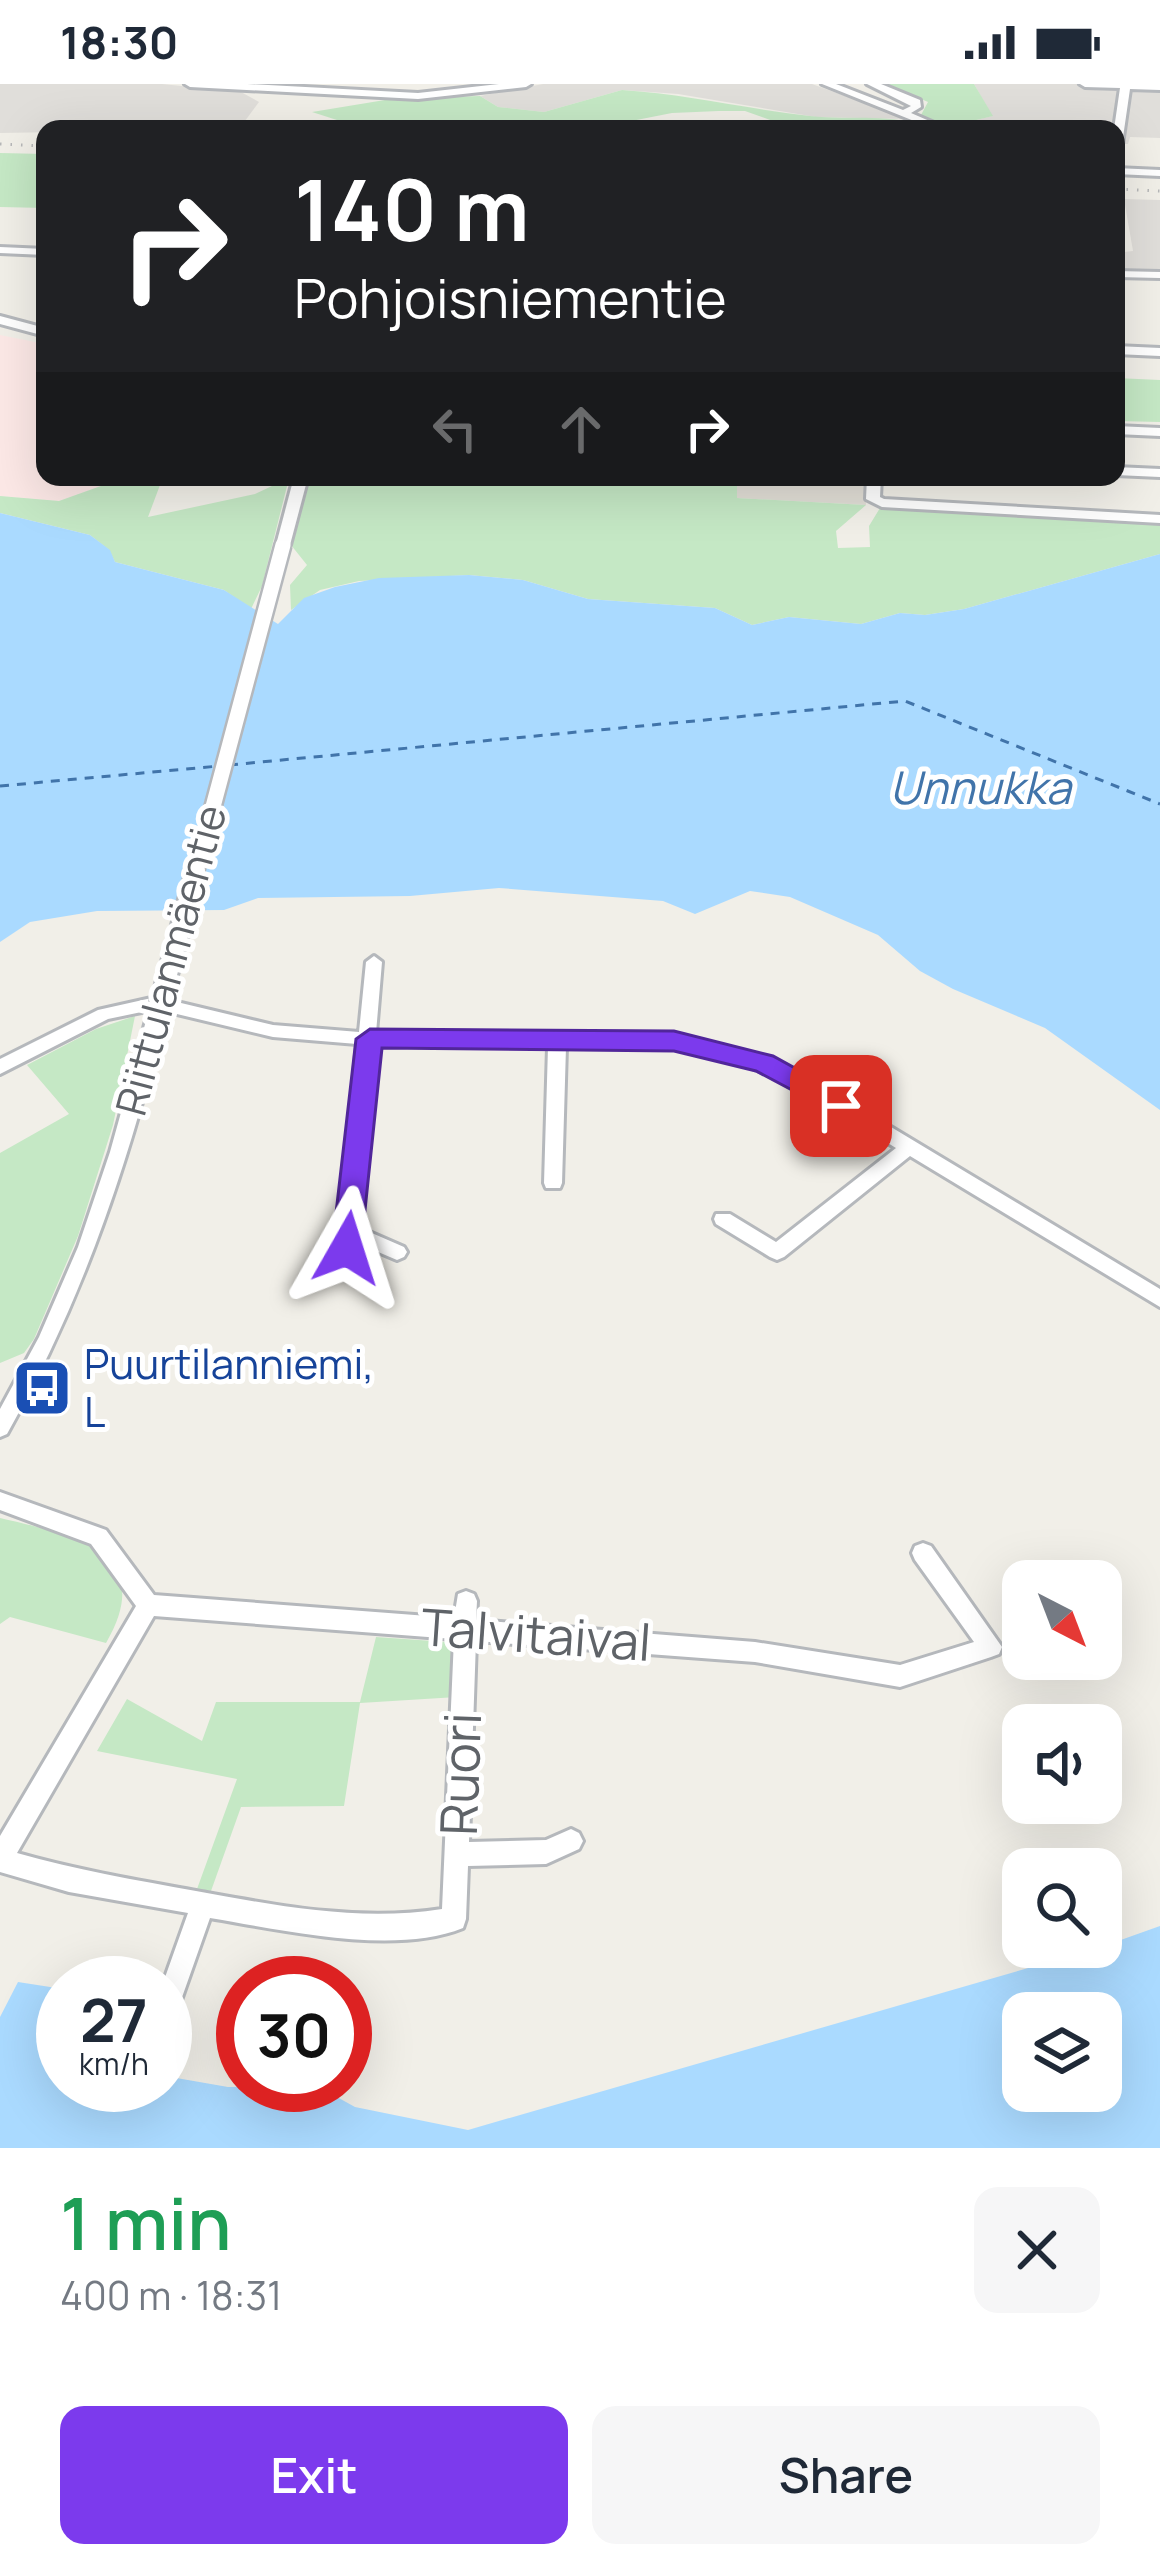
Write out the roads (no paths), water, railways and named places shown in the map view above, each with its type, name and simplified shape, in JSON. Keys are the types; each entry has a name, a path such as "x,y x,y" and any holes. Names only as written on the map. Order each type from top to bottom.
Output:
{"street":[{"path":"190,84 418,96 526,84"},
{"path":"827,84 921,120"},
{"path":"843,89 857,84"},
{"path":"872,84 916,102 916,107 904,113"},
{"path":"1085,84 1160,87"},
{"path":"1121,120 1125,86"},
{"path":"1125,171 1160,173"},
{"path":"0,250 36,252"},
{"path":"1125,274 1160,275"},
{"path":"0,320 36,330"},
{"path":"1125,350 1160,352"},
{"path":"1125,431 1160,433"},
{"path":"1125,471 1160,473"},
{"name":"Riittulanmäentie","path":"0,1428 8,1399 70,1298 101,1218 299,486"},
{"path":"874,486 873,500 1160,519"},
{"path":"374,962 348,1240 397,1252"},
{"path":"0,1067 104,1014 156,1004 272,1031 370,1039 674,1041 721,1049 764,1063 807,1085 1160,1299"},
{"path":"553,1183 557,1039"},
{"path":"723,1219 777,1252 908,1148"},
{"path":"0,1501 98,1537 148,1605 0,1859 69,1880 203,1904 185,1956"},
{"name":"Talvitaival","path":"148,1605 755,1652 900,1676 991,1647 923,1553"},
{"name":"Ruori","path":"203,1904 313,1924 404,1927 454,1919 466,1601"},
{"path":"458,1854 546,1852 571,1841"}],"water":[{"name":"Unnukka","path":"0,513 90,535 110,550 115,562 224,590 278,624 304,598 335,587 379,578 469,575 523,580 588,599 715,608 752,625 789,617 861,624 900,613 964,609 1160,554 1160,1110 1045,1028 920,971 878,935 790,897 750,891 695,914 663,901 499,888 410,896 258,898 224,910 97,911 30,922 0,942"},
{"path":"1160,1926 1160,2148 0,2148 0,2017 18,1982 36,1985 36,2112 192,2112 192,2081 216,2085 216,2112 372,2110 468,2130 1028,1968 1122,1968 1122,1940"}],"railway":[{"path":"0,144 36,146"},
{"path":"1125,189 1160,191"}],"place":[{"name":"Puurtilanniemi, L","path":"42,1388"}]}
